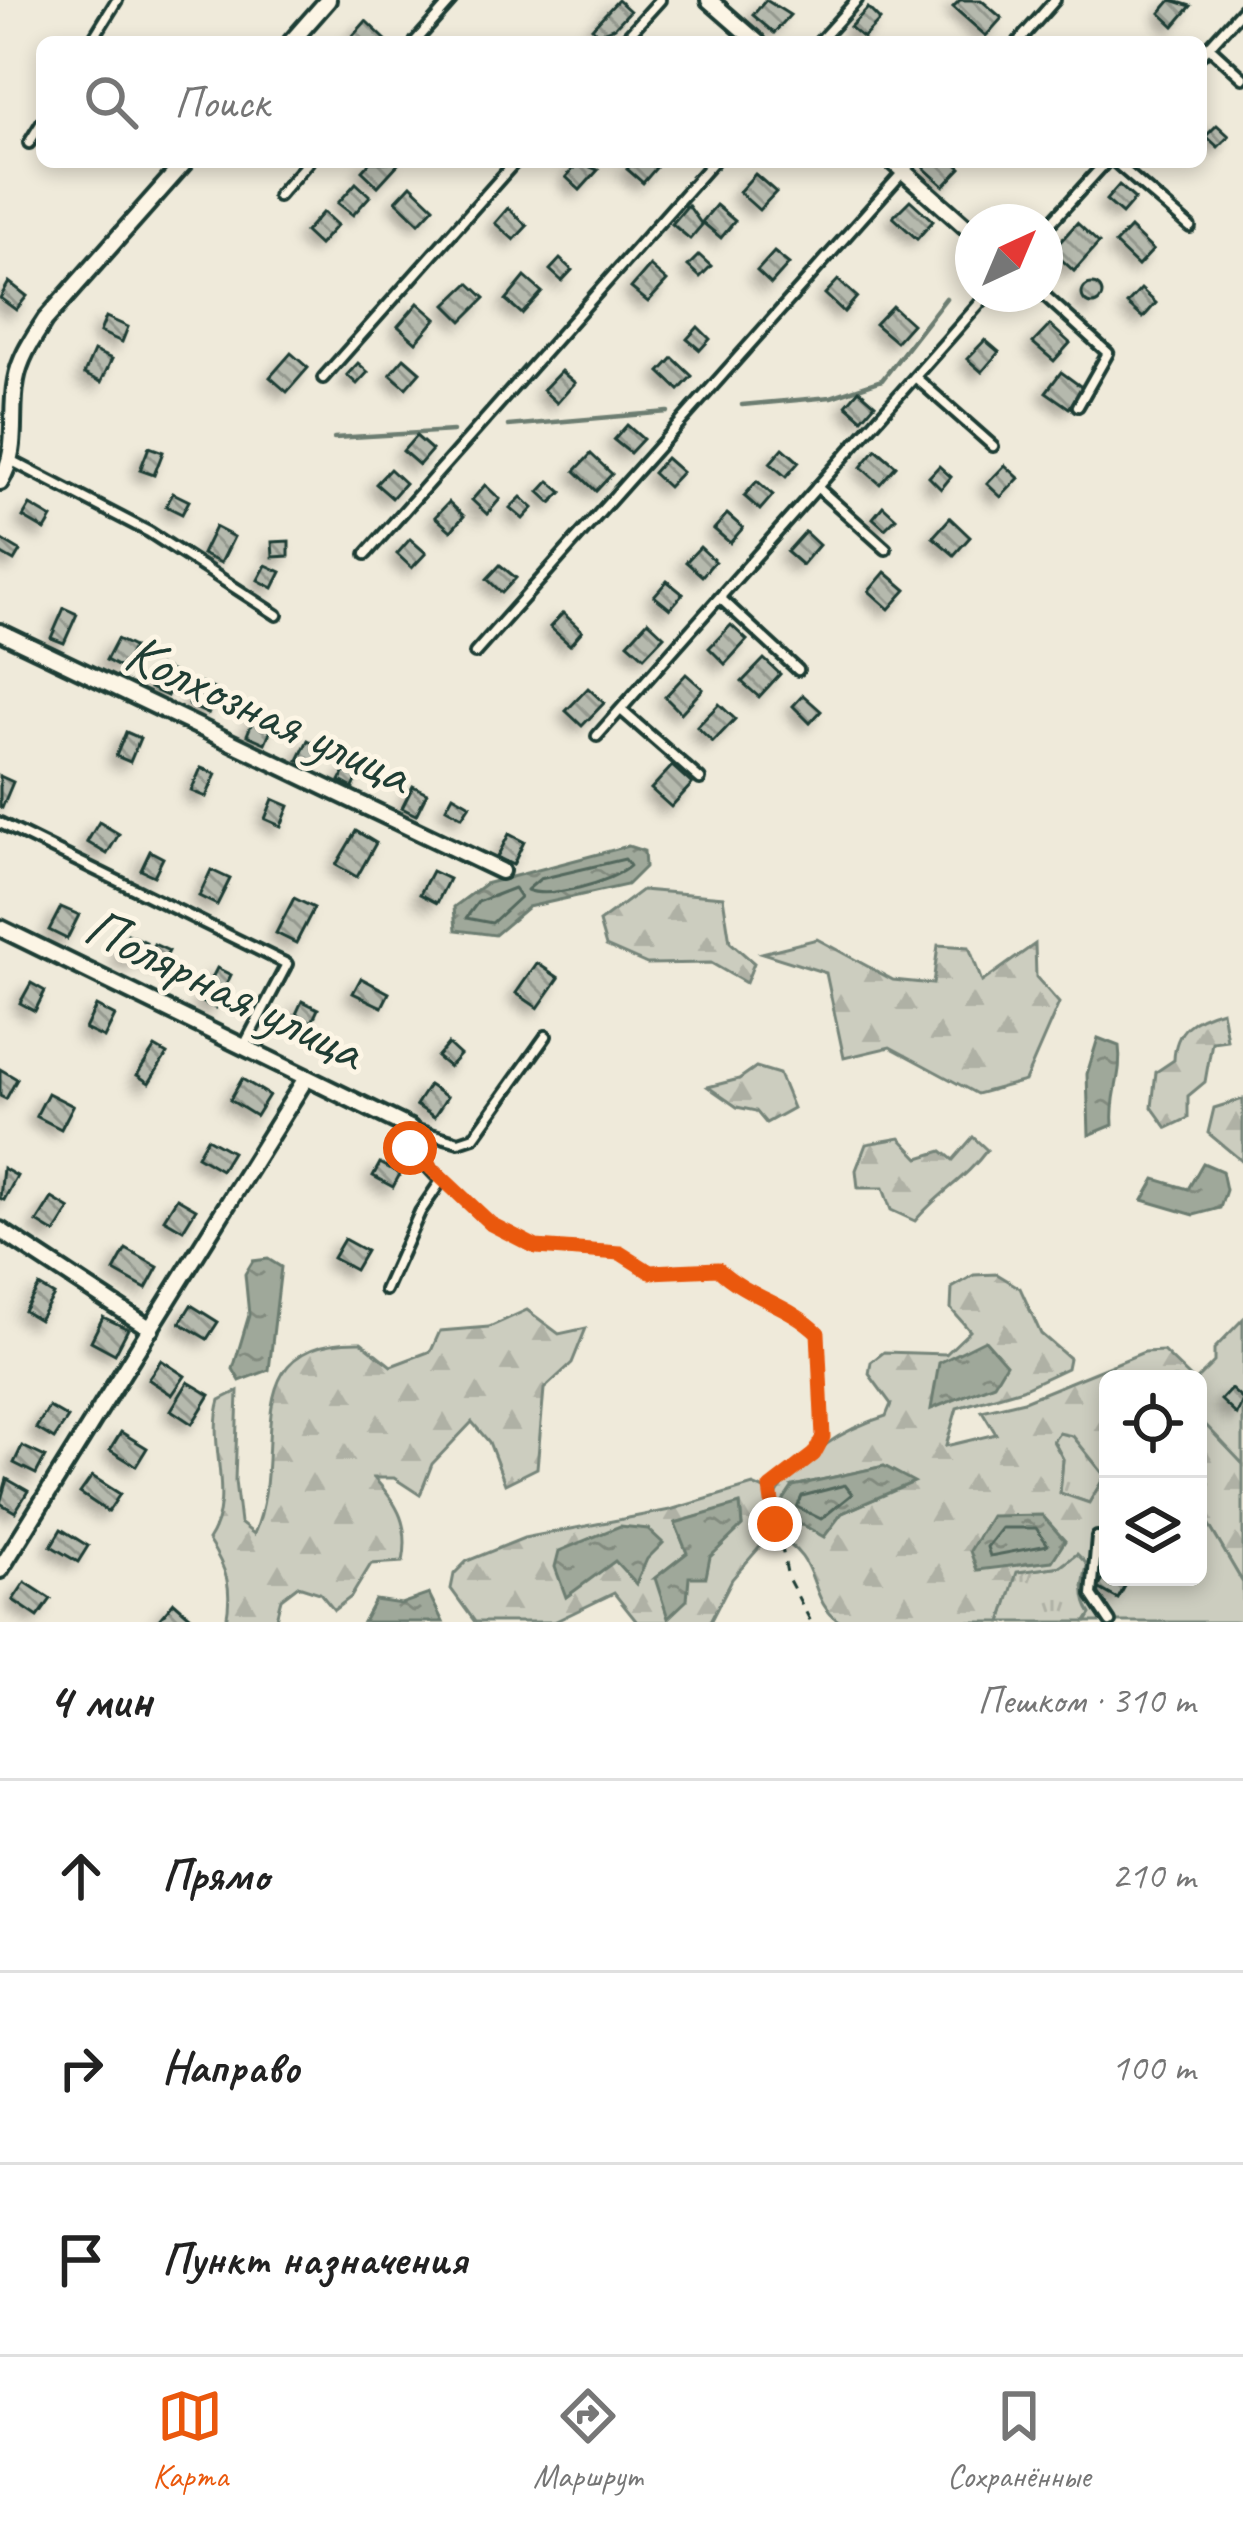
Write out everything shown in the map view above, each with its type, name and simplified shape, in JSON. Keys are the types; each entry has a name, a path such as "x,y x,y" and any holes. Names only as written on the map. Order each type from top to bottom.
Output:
{"street":[{"path":"296,36 328,0"},
{"path":"709,0 750,36"},
{"path":"0,482 13,461 16,380 26,350 45,320 180,168"},
{"path":"906,168 955,215"},
{"name":"Колхозная улица","path":"0,632 501,871"},
{"name":"Полярная улица","path":"0,928 410,1128"},
{"path":"0,1570 306,1078"},
{"path":"0,1230 151,1329"}],"lane":[{"path":"96,36 117,0"},
{"path":"420,36 452,0"},
{"path":"627,36 660,0"},
{"path":"824,36 856,0"},
{"path":"1023,36 1054,0"},
{"path":"1207,49 1243,8"},
{"path":"1209,47 1243,78"},
{"path":"29,143 36,132"},
{"path":"278,196 303,168"},
{"path":"323,378 510,168"},
{"path":"366,554 708,168"},
{"path":"475,653 900,168"},
{"path":"1063,210 1101,168"},
{"path":"1122,168 1190,227"},
{"path":"597,736 972,312"},
{"path":"1063,312 1108,353 1078,406"},
{"path":"915,376 993,446"},
{"path":"13,461 149,532 277,615"},
{"path":"817,487 886,549"},
{"path":"720,598 798,670"},
{"path":"621,710 700,779"},
{"path":"0,823 287,964 245,1044"},
{"path":"385,1290 420,1212 441,1180 410,1148 410,1128 459,1142 474,1136 546,1036"},
{"path":"1097,1537 1092,1595 1110,1622"}],"path":[{"path":"441,1180 491,1224 536,1247 620,1253 650,1272 718,1269 743,1293 800,1315 818,1333 823,1437 814,1454 770,1488 788,1578 811,1622"}],"green space":[{"path":"642,890 723,897 730,942 754,963 746,983 711,963 647,964 606,946 599,922"},
{"path":"817,939 893,980 933,984 938,945 969,947 982,982 1035,944 1036,977 1059,1003 1025,1081 977,1094 890,1047 844,1058 826,973 762,953"},
{"path":"1222,1010 1227,1040 1212,1042 1205,1082 1188,1096 1188,1118 1167,1128 1152,1107 1156,1072 1174,1060 1178,1040 1188,1026"},
{"path":"756,1067 779,1074 793,1108 766,1123 756,1111 737,1107 708,1087 739,1079"},
{"path":"1243,1099 1243,1162 1208,1133 1214,1108"},
{"path":"973,1137 987,1150 915,1221 891,1210 883,1188 858,1188 856,1170 866,1144 900,1138 919,1158 942,1151 953,1160"},
{"path":"997,1274 1020,1288 1041,1334 1069,1358 1067,1368 1022,1389 957,1408 946,1446 996,1434 982,1411 1024,1401 1099,1370 1099,1468 1073,1436 1059,1433 1053,1441 1063,1459 1060,1493 1089,1503 1099,1486 1099,1536 1089,1566 1077,1554 1061,1566 1017,1572 1001,1622 840,1622 822,1601 800,1554 771,1534 732,1579 710,1622 637,1622 614,1593 554,1622 475,1622 451,1589 454,1574 467,1561 524,1538 670,1510 753,1485 776,1495 824,1446 886,1416 891,1404 869,1374 871,1362 884,1352 946,1354 970,1331 951,1309 952,1288 974,1275","holes":["884,1466 912,1482 842,1513 793,1486","740,1505 742,1526 689,1576 655,1578 687,1553 675,1523"]},
{"path":"527,1310 559,1334 586,1328 572,1363 544,1389 537,1468 505,1484 489,1442 472,1422 432,1464 420,1495 394,1478 374,1478 400,1517 405,1537 403,1562 371,1564 351,1597 334,1610 320,1593 298,1586 281,1599 275,1622 226,1622 227,1579 208,1540 220,1506 216,1436 220,1400 238,1391 235,1481 240,1523 254,1534 264,1502 272,1407 279,1381 294,1360 320,1346 361,1342 391,1366 431,1351 440,1331 489,1327"},
{"path":"1243,1319 1243,1464 1207,1426 1206,1370 1214,1362 1214,1349"},
{"path":"1163,1351 1183,1370 1100,1370 1144,1352"},
{"path":"1207,1425 1243,1464 1243,1583 1207,1522"},
{"path":"1059,1433 1073,1436 1099,1468 1099,1486 1089,1503 1060,1493 1063,1459 1053,1440"},
{"path":"1207,1522 1243,1583 1243,1622 1086,1622 1091,1614 1084,1580 1099,1539 1099,1586 1207,1586"},
{"path":"1077,1553 1089,1566 1083,1587 1092,1614 1086,1622 1001,1622 1016,1572 1061,1566"}],"water":[{"path":"628,846 644,851 645,867 627,885 528,907 495,935 456,930 454,907 485,884"},
{"path":"1098,1038 1119,1046 1119,1066 1113,1125 1089,1135 1087,1074"},
{"path":"1203,1163 1222,1171 1226,1190 1220,1208 1194,1215 1143,1200 1155,1179 1188,1189"},
{"path":"268,1259 281,1267 269,1370 240,1381 233,1369 249,1315 245,1274 253,1261"},
{"path":"985,1340 1006,1364 994,1384 931,1409 939,1363"},
{"path":"884,1466 914,1482 842,1513 824,1537 777,1510 793,1486"},
{"path":"740,1504 742,1526 710,1557 706,1577 689,1577 687,1600 668,1618 655,1578 687,1553 675,1523"},
{"path":"1042,1515 1065,1541 1052,1561 977,1570 970,1551 991,1516"},
{"path":"620,1526 648,1529 663,1543 647,1559 636,1584 615,1561 566,1597 555,1567 559,1551"},
{"path":"429,1594 443,1622 363,1622 375,1600 401,1604"}],"building":[{"path":"618,0 630,11 615,27 598,34 592,28"},
{"path":"766,0 790,15 774,33 753,15"},
{"path":"960,0 981,0 1002,18 986,36 953,7"},
{"path":"1171,0 1191,6 1174,26 1160,13"},
{"path":"868,8 880,20 865,36 850,27"},
{"path":"366,21 382,36 353,36"},
{"path":"1217,125 1229,136 1218,147 1207,135"},
{"path":"365,168 394,168 378,186 362,171"},
{"path":"574,168 598,170 580,190 566,177"},
{"path":"628,168 656,168 643,183"},
{"path":"924,168 961,168 944,186"},
{"path":"755,174 776,192 759,210 739,192"},
{"path":"356,183 370,196 353,215 338,203"},
{"path":"411,185 434,207 419,223 396,201"},
{"path":"1119,185 1135,199 1122,214 1106,200"},
{"path":"910,200 933,221 917,239 893,217"},
{"path":"688,205 702,225 690,239 672,224"},
{"path":"716,205 735,221 721,238 702,222"},
{"path":"508,208 527,226 514,240 495,223"},
{"path":"323,212 337,225 319,245 305,232"},
{"path":"1077,223 1099,243 1074,271 1063,261 1063,239"},
{"path":"1130,228 1153,250 1138,266 1115,244"},
{"path":"774,252 789,264 771,284 757,271"},
{"path":"699,255 711,266 700,277 688,266"},
{"path":"560,259 572,270 562,281 550,270"},
{"path":"650,266 667,281 648,302 631,288"},
{"path":"525,277 542,292 522,314 506,300"},
{"path":"838,280 857,297 844,312 825,294"},
{"path":"9,282 27,296 16,310 0,298"},
{"path":"469,283 485,298 462,321 446,305"},
{"path":"1092,284 1102,294 1092,304 1082,294"},
{"path":"1141,289 1156,303 1143,318 1127,304"},
{"path":"418,303 436,319 416,342 398,326"},
{"path":"892,306 912,324 896,342 875,324"},
{"path":"106,317 128,327 122,342 100,332"},
{"path":"1050,325 1070,343 1054,361 1033,343"},
{"path":"698,327 710,339 700,350 687,339"},
{"path":"985,340 999,352 982,372 967,359"},
{"path":"94,351 112,359 101,382 84,374"},
{"path":"291,353 308,368 287,392 270,377"},
{"path":"404,358 420,372 406,388 390,374"},
{"path":"673,358 692,376 679,390 660,372"},
{"path":"358,363 368,372 357,384 347,375"},
{"path":"561,371 575,383 557,403 543,390"},
{"path":"1061,372 1083,388 1069,408 1046,392"},
{"path":"859,390 875,404 862,419 846,405"},
{"path":"627,425 643,439 630,453 614,440"},
{"path":"416,436 432,450 419,465 403,451"},
{"path":"149,447 163,452 154,475 140,470"},
{"path":"783,448 799,462 786,477 770,463"},
{"path":"876,449 896,466 880,484 861,467"},
{"path":"591,454 612,474 596,491 575,471"},
{"path":"666,458 682,472 668,487 653,473"},
{"path":"1005,465 1019,478 1001,497 987,484"},
{"path":"939,466 951,477 941,489 929,477"},
{"path":"390,469 405,483 392,498 376,484"},
{"path":"549,481 562,492 551,503 539,492"},
{"path":"757,481 773,495 760,510 744,496"},
{"path":"485,485 500,499 487,514 472,500"},
{"path":"173,493 189,501 182,514 166,506"},
{"path":"521,497 533,508 523,519 510,508"},
{"path":"449,502 464,516 451,531 435,517"},
{"path":"30,505 52,518 45,530 23,517"},
{"path":"883,506 896,518 885,529 873,518"},
{"path":"727,514 743,528 730,543 714,529"},
{"path":"950,518 970,537 954,555 933,537"},
{"path":"215,527 234,537 221,563 202,554"},
{"path":"805,532 819,545 802,565 787,552"},
{"path":"0,539 20,551 14,561 0,553"},
{"path":"410,539 426,553 412,568 397,554"},
{"path":"289,541 289,556 273,557 272,542"},
{"path":"700,547 715,561 702,576 686,562"},
{"path":"266,565 281,572 273,588 258,580"},
{"path":"500,565 516,578 502,593 487,579"},
{"path":"885,572 906,590 889,609 869,591"},
{"path":"667,581 683,594 670,609 654,596"},
{"path":"64,608 77,614 64,643 51,638"},
{"path":"563,613 582,631 570,645 550,627"},
{"path":"648,621 664,636 644,657 628,643"},
{"path":"731,625 747,640 725,664 709,648"},
{"path":"117,639 133,647 123,669 106,660"},
{"path":"764,659 780,674 759,697 742,682"},
{"path":"160,666 177,674 167,696 150,688"},
{"path":"686,674 703,689 681,713 665,697"},
{"path":"199,682 218,691 208,714 189,705"},
{"path":"588,688 604,703 582,726 566,711"},
{"path":"803,695 821,711 810,723 793,706"},
{"path":"719,704 735,719 713,742 697,727"},
{"path":"255,715 274,723 265,743 247,735"},
{"path":"126,732 140,738 130,762 116,756"},
{"path":"308,740 324,748 315,768 298,760"},
{"path":"349,764 361,770 353,788 340,781"},
{"path":"672,766 692,784 671,807 651,789"},
{"path":"201,768 216,774 206,797 191,791"},
{"path":"0,776 13,782 2,808 0,807"},
{"path":"413,786 427,793 416,815 402,808"},
{"path":"453,795 470,805 462,817 446,808"},
{"path":"273,799 289,806 281,826 265,819"},
{"path":"99,822 119,834 107,854 87,842"},
{"path":"356,831 376,843 357,877 336,865"},
{"path":"509,834 524,842 513,865 497,857"},
{"path":"150,851 163,858 154,876 141,870"},
{"path":"211,870 230,879 217,905 199,896"},
{"path":"432,871 449,879 437,903 420,894"},
{"path":"294,898 314,908 296,943 276,933"},
{"path":"61,907 79,915 67,939 49,930"},
{"path":"128,934 146,942 136,964 118,956"},
{"path":"154,944 169,951 162,965 147,958"},
{"path":"537,963 559,978 538,1008 516,993"},
{"path":"217,968 231,975 215,1008 200,1001"},
{"path":"361,978 389,993 382,1007 353,993"},
{"path":"31,983 45,991 35,1011 20,1003"},
{"path":"302,1001 318,1009 312,1022 296,1014"},
{"path":"96,1006 115,1016 104,1038 85,1029"},
{"path":"448,1044 460,1055 449,1067 437,1057"},
{"path":"155,1047 167,1054 149,1083 137,1075"},
{"path":"0,1069 17,1079 6,1099 0,1096"},
{"path":"242,1079 269,1095 256,1116 230,1100"},
{"path":"429,1085 447,1097 434,1117 416,1105"},
{"path":"48,1093 73,1106 61,1129 36,1116"},
{"path":"207,1138 232,1152 221,1170 197,1156"},
{"path":"380,1163 400,1174 393,1187 373,1176"},
{"path":"3,1168 17,1176 4,1200 0,1198"},
{"path":"52,1198 70,1209 55,1233 37,1222"},
{"path":"177,1198 196,1209 183,1230 164,1219"},
{"path":"344,1239 366,1251 355,1270 333,1258"},
{"path":"126,1249 158,1267 146,1289 114,1271"},
{"path":"39,1286 54,1295 39,1320 24,1311"},
{"path":"191,1305 218,1322 207,1339 180,1323"},
{"path":"103,1317 128,1329 115,1354 91,1341"},
{"path":"161,1360 185,1376 172,1395 148,1379"},
{"path":"188,1382 210,1395 192,1424 171,1410"},
{"path":"1231,1389 1243,1400 1237,1415 1221,1400"},
{"path":"49,1407 68,1418 54,1439 36,1428"},
{"path":"121,1432 147,1448 136,1466 110,1450"},
{"path":"22,1446 45,1457 36,1474 14,1463"},
{"path":"92,1476 120,1494 108,1512 80,1493"},
{"path":"7,1479 28,1491 15,1512 0,1503"},
{"path":"61,1529 88,1546 78,1562 51,1546"},
{"path":"25,1582 51,1599 38,1617 13,1600"},
{"path":"1099,1586 1125,1586 1118,1599"},
{"path":"174,1602 190,1616 185,1622 157,1622"}],"waterway":[{"path":"742,405 831,397 882,380 946,298"},
{"path":"508,426 668,412"},
{"path":"334,438 453,431"}],"route":[{"path":"410,1148 491,1224 536,1247 620,1253 650,1272 718,1269 743,1293 800,1315 818,1333 823,1437 814,1454 770,1488 775,1524"}]}
